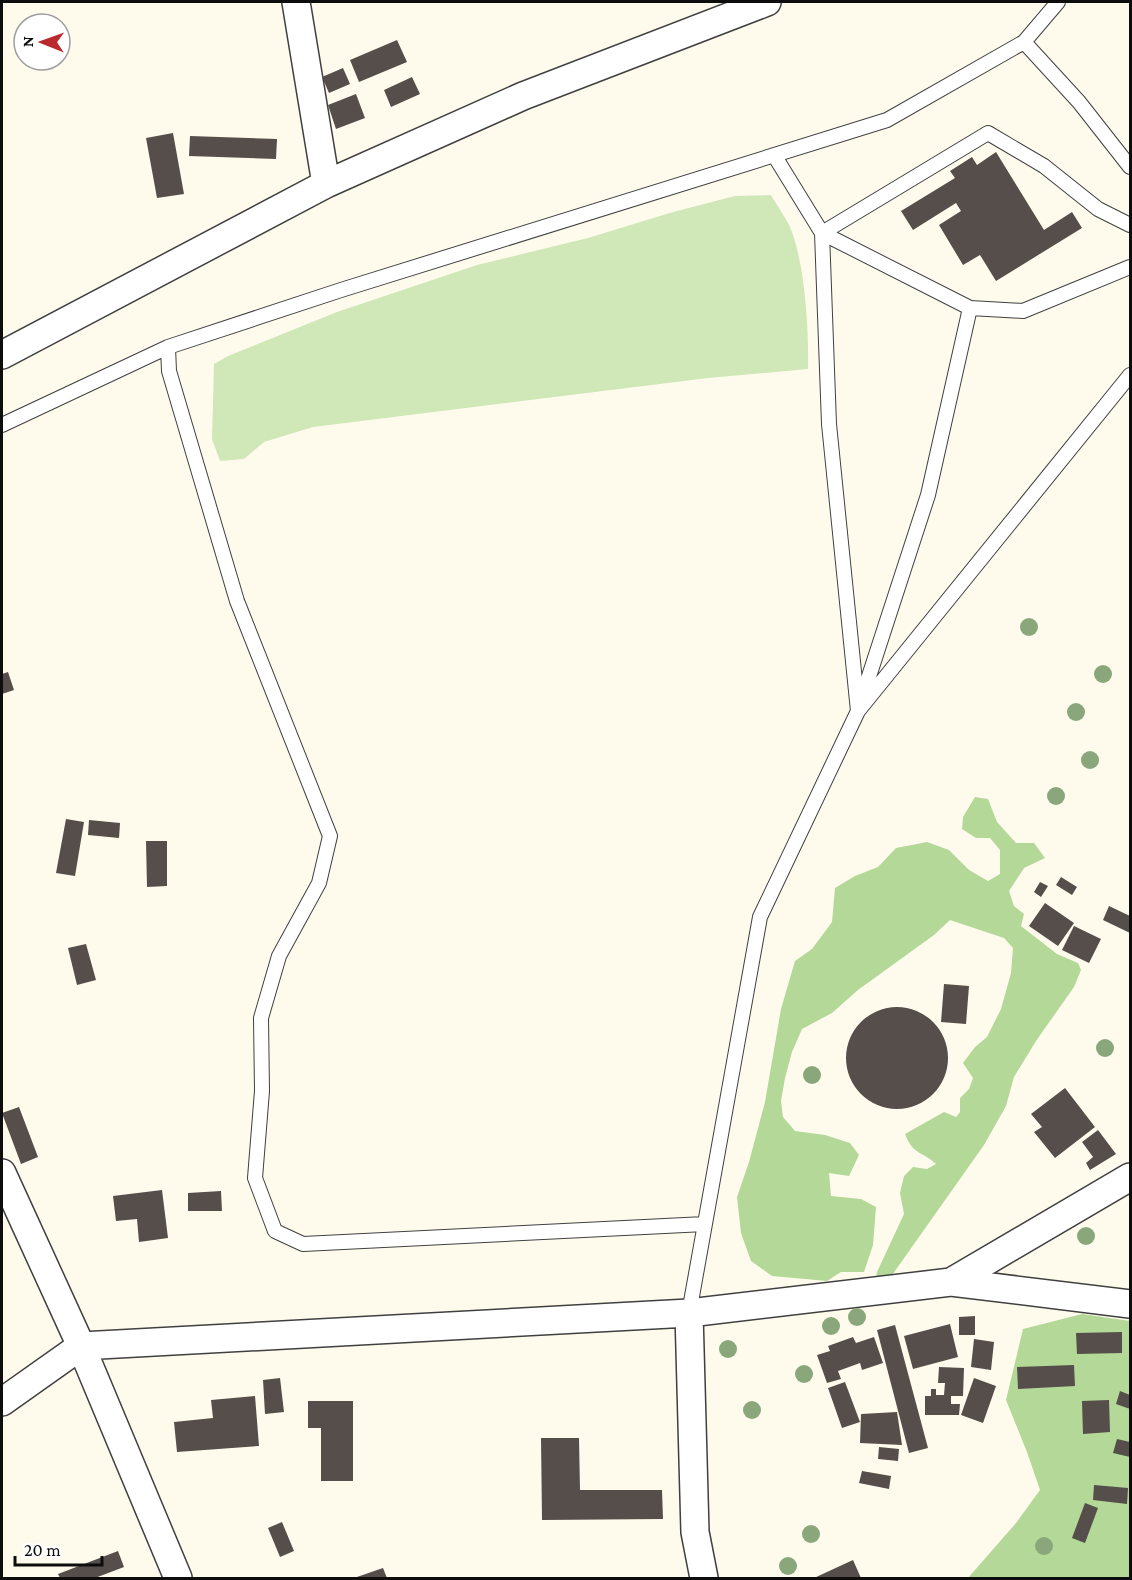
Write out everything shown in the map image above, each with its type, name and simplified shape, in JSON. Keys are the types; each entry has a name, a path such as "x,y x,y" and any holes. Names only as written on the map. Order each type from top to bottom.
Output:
{"street":[{"path":"296,2 326,184"},
{"path":"2,355 326,184 524,96 767,2"},
{"path":"2,1173 81,1346 178,1578"},
{"path":"951,1282 1131,1177"},
{"path":"2,1402 81,1346 689,1313 951,1282 1131,1304"},
{"path":"689,1313 695,1532 704,1578"}],"lane":[{"path":"2,424 168,346 364,282 887,120 1024,42 1058,2"},
{"path":"1024,42 1079,102 1131,167"},
{"path":"822,233 988,133 1044,166 1098,210 1131,225"},
{"path":"774,155 822,233 829,424 858,711"},
{"path":"822,233 970,308 1023,312 1131,267"},
{"path":"689,1313 760,917 858,711 928,495 970,308"},
{"path":"168,346 169,371 237,600 330,836 319,883 279,956 261,1018 261,1091 255,1178 275,1230 303,1244 705,1224"},
{"path":"858,711 1131,375"}],"green space":[{"path":"771,195 790,227 803,277 807,317 808,369 708,378 313,427 264,442 244,459 220,461 212,439 214,364 228,356 337,312 477,265 588,238 735,196"},
{"path":"975,797 988,799 997,822 1016,843 1034,843 1045,858 1024,868 1009,891 1014,906 1024,914 1021,926 1057,954 1078,963 1081,970 1074,987 1014,1077 1006,1106 984,1145 890,1278 876,1278 904,1214 900,1193 904,1176 913,1167 927,1169 936,1164 911,1146 905,1134 944,1112 956,1117 960,1112 960,1098 969,1089 973,1078 963,1063 975,1047 987,1037 1001,1009 1011,973 1013,948 1004,938 950,920 934,935 858,990 832,1013 802,1029 792,1052 785,1078 781,1101 783,1117 795,1131 825,1135 850,1143 859,1155 849,1176 829,1173 831,1196 861,1199 876,1207 873,1245 864,1272 841,1272 827,1281 772,1276 751,1261 741,1233 737,1197 765,1102 781,1009 795,961 812,949 832,922 835,888 855,876 878,867 896,848 927,842 949,850 969,870 988,881 1000,874 1000,850 990,838 976,838 962,829 963,817"},
{"path":"1082,1314 1130,1321 1130,1578 968,1578 1016,1523 1040,1490 1006,1400 1023,1329"}],"building":[{"path":"397,40 407,62 359,82 350,60"},
{"path":"343,68 350,84 329,93 322,77"},
{"path":"412,77 420,94 391,107 384,90"},
{"path":"356,94 365,118 336,129 328,105"},
{"path":"173,133 184,194 157,198 146,138"},
{"path":"190,136 277,139 276,159 189,156"},
{"path":"996,152 1044,230 1072,212 1082,228 996,281 980,255 963,265 939,225 961,211 956,203 913,230 901,211 955,178 950,171 972,157 977,165"},
{"path":"8,672 14,690 2,694 2,674"},
{"path":"66,819 84,822 75,876 56,873"},
{"path":"89,820 120,823 119,838 88,835"},
{"path":"146,841 167,841 167,886 147,887"},
{"path":"1061,877 1077,887 1072,895 1056,885"},
{"path":"1040,882 1048,886 1041,897 1034,892"},
{"path":"1045,903 1074,923 1058,946 1029,926"},
{"path":"1109,906 1130,916 1130,933 1103,920"},
{"path":"1074,926 1101,939 1089,963 1062,950"},
{"path":"86,944 96,980 77,985 68,948"},
{"path":"944,984 969,986 966,1024 941,1022"},
{"path":"897,1007 917,1011 933,1022 944,1038 948,1058 944,1078 933,1094 917,1105 897,1109 877,1105 861,1094 850,1078 846,1058 850,1038 861,1022 877,1011"},
{"path":"1065,1088 1095,1127 1055,1158 1034,1132 1042,1127 1031,1114"},
{"path":"19,1107 38,1157 21,1164 2,1113"},
{"path":"1098,1130 1116,1154 1090,1170 1086,1163 1093,1157 1082,1142"},
{"path":"162,1190 168,1238 139,1242 137,1219 116,1221 113,1196"},
{"path":"221,1191 222,1211 188,1211 188,1193"},
{"path":"975,1316 975,1335 959,1335 959,1317"},
{"path":"950,1324 958,1357 913,1369 904,1336"},
{"path":"895,1325 928,1448 909,1453 877,1330"},
{"path":"1122,1332 1122,1353 1077,1354 1076,1333"},
{"path":"853,1337 856,1343 874,1337 883,1363 862,1370 860,1363 838,1371 841,1379 827,1383 817,1355 830,1351 828,1346"},
{"path":"974,1339 994,1342 991,1370 971,1367"},
{"path":"1074,1365 1075,1386 1018,1389 1017,1367"},
{"path":"939,1367 964,1368 963,1396 951,1396 951,1404 960,1404 959,1415 925,1415 925,1396 931,1396 931,1389 936,1389 936,1395 944,1395 945,1383 938,1383"},
{"path":"280,1378 284,1412 265,1414 263,1380"},
{"path":"974,1378 996,1386 983,1423 961,1415"},
{"path":"845,1382 860,1422 842,1428 828,1388"},
{"path":"1120,1391 1130,1395 1130,1409 1116,1404"},
{"path":"255,1396 259,1446 177,1452 174,1422 213,1418 211,1400"},
{"path":"1109,1400 1110,1432 1083,1434 1082,1401"},
{"path":"308,1401 353,1401 353,1481 321,1481 321,1428 308,1428"},
{"path":"897,1412 902,1445 860,1443 861,1414"},
{"path":"541,1438 579,1438 580,1490 662,1490 663,1519 542,1520"},
{"path":"1117,1439 1130,1442 1130,1457 1113,1453"},
{"path":"879,1447 899,1449 898,1461 878,1459"},
{"path":"862,1471 891,1476 889,1489 859,1483"},
{"path":"1094,1485 1128,1488 1127,1504 1093,1500"},
{"path":"1085,1503 1098,1508 1085,1543 1072,1538"},
{"path":"282,1522 294,1551 280,1557 268,1528"},
{"path":"118,1551 124,1567 95,1578 60,1578 58,1574"},
{"path":"853,1560 861,1578 814,1578"},
{"path":"383,1568 387,1578 354,1578"}]}
